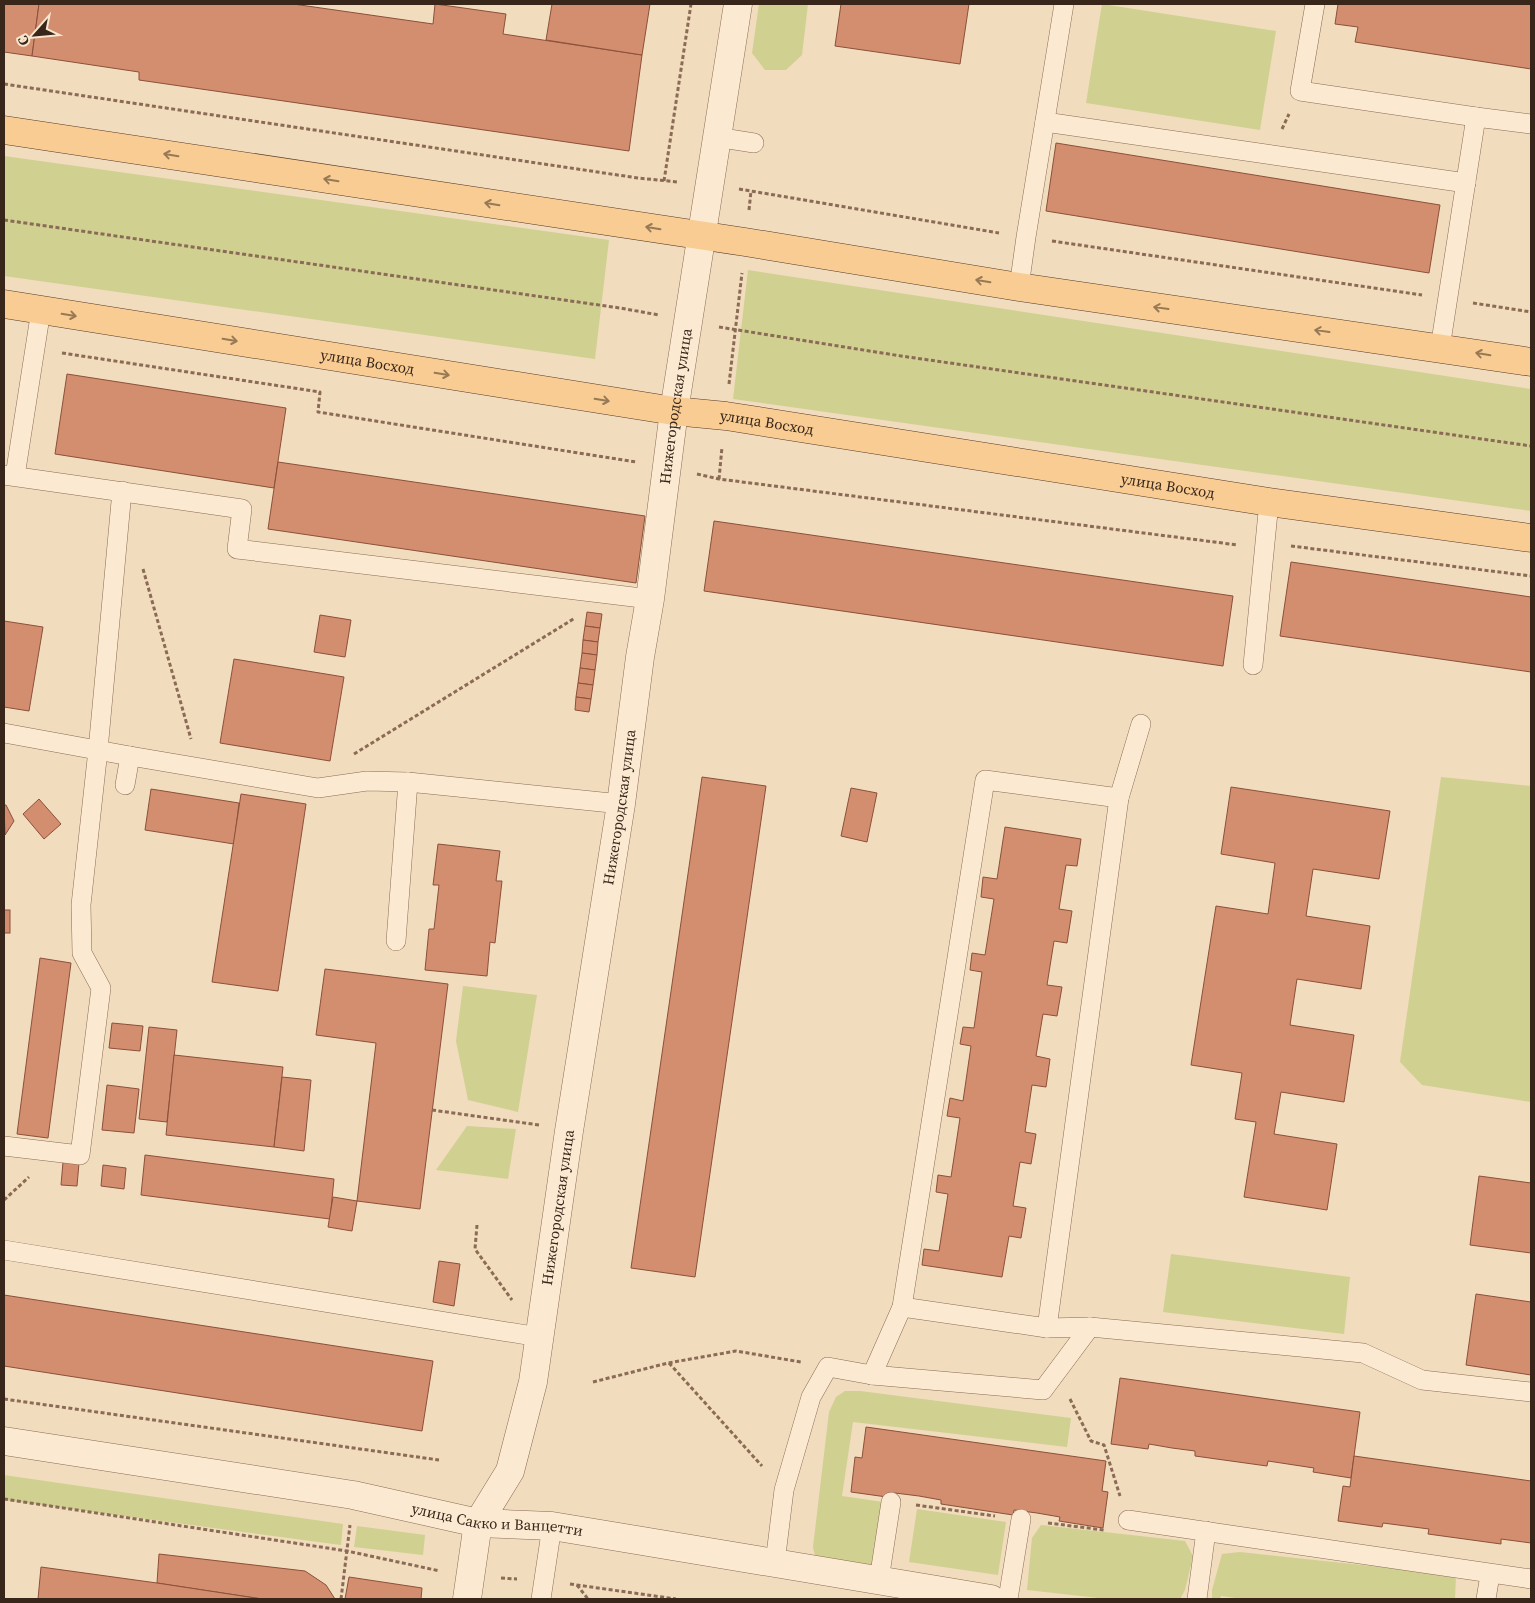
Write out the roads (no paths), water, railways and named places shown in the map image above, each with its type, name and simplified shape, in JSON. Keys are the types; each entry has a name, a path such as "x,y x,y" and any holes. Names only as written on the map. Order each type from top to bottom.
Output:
{"main road":[{"path":"4,130 745,242 1019,287 1531,362"},
{"name":"улица Восход","path":"4,304 674,411 726,416 1268,502 1531,538"}],"street":[{"name":"Нижегородская улица","path":"469,1589 478,1523 510,1471 533,1382 569,1131 621,804 674,411 738,4"},
{"name":"улица Сакко и Ванцетти","path":"4,1441 353,1495 478,1523 552,1526 991,1599"}],"lane":[{"path":"1019,287 1064,4"},
{"path":"1315,4 1300,90 1531,124"},
{"path":"1440,348 1476,117"},
{"path":"1045,122 1466,183"},
{"path":"716,138 754,143"},
{"path":"41,310 9,476 242,509 237,549 650,599"},
{"path":"4,1146 80,1155 98,1058 101,988 82,953 81,905 98,750 122,492"},
{"path":"1253,665 1268,502"},
{"path":"1047,1328 1120,798 1141,724"},
{"path":"4,733 318,788 367,781 408,782 621,804"},
{"path":"125,785 130,756"},
{"path":"872,1375 902,1307 985,780 1120,798"},
{"path":"396,942 408,782"},
{"path":"4,1250 539,1337"},
{"path":"902,1307 1047,1328 1090,1327 1363,1353 1422,1380 1531,1392"},
{"path":"775,1563 784,1490 811,1397 828,1367 872,1375 1042,1390 1090,1327"},
{"path":"879,1580 891,1502"},
{"path":"1008,1599 1021,1519"},
{"path":"1128,1520 1490,1575 1531,1579"},
{"path":"541,1599 552,1526"},
{"path":"1197,1599 1206,1531"},
{"path":"1486,1599 1490,1575"}]}
